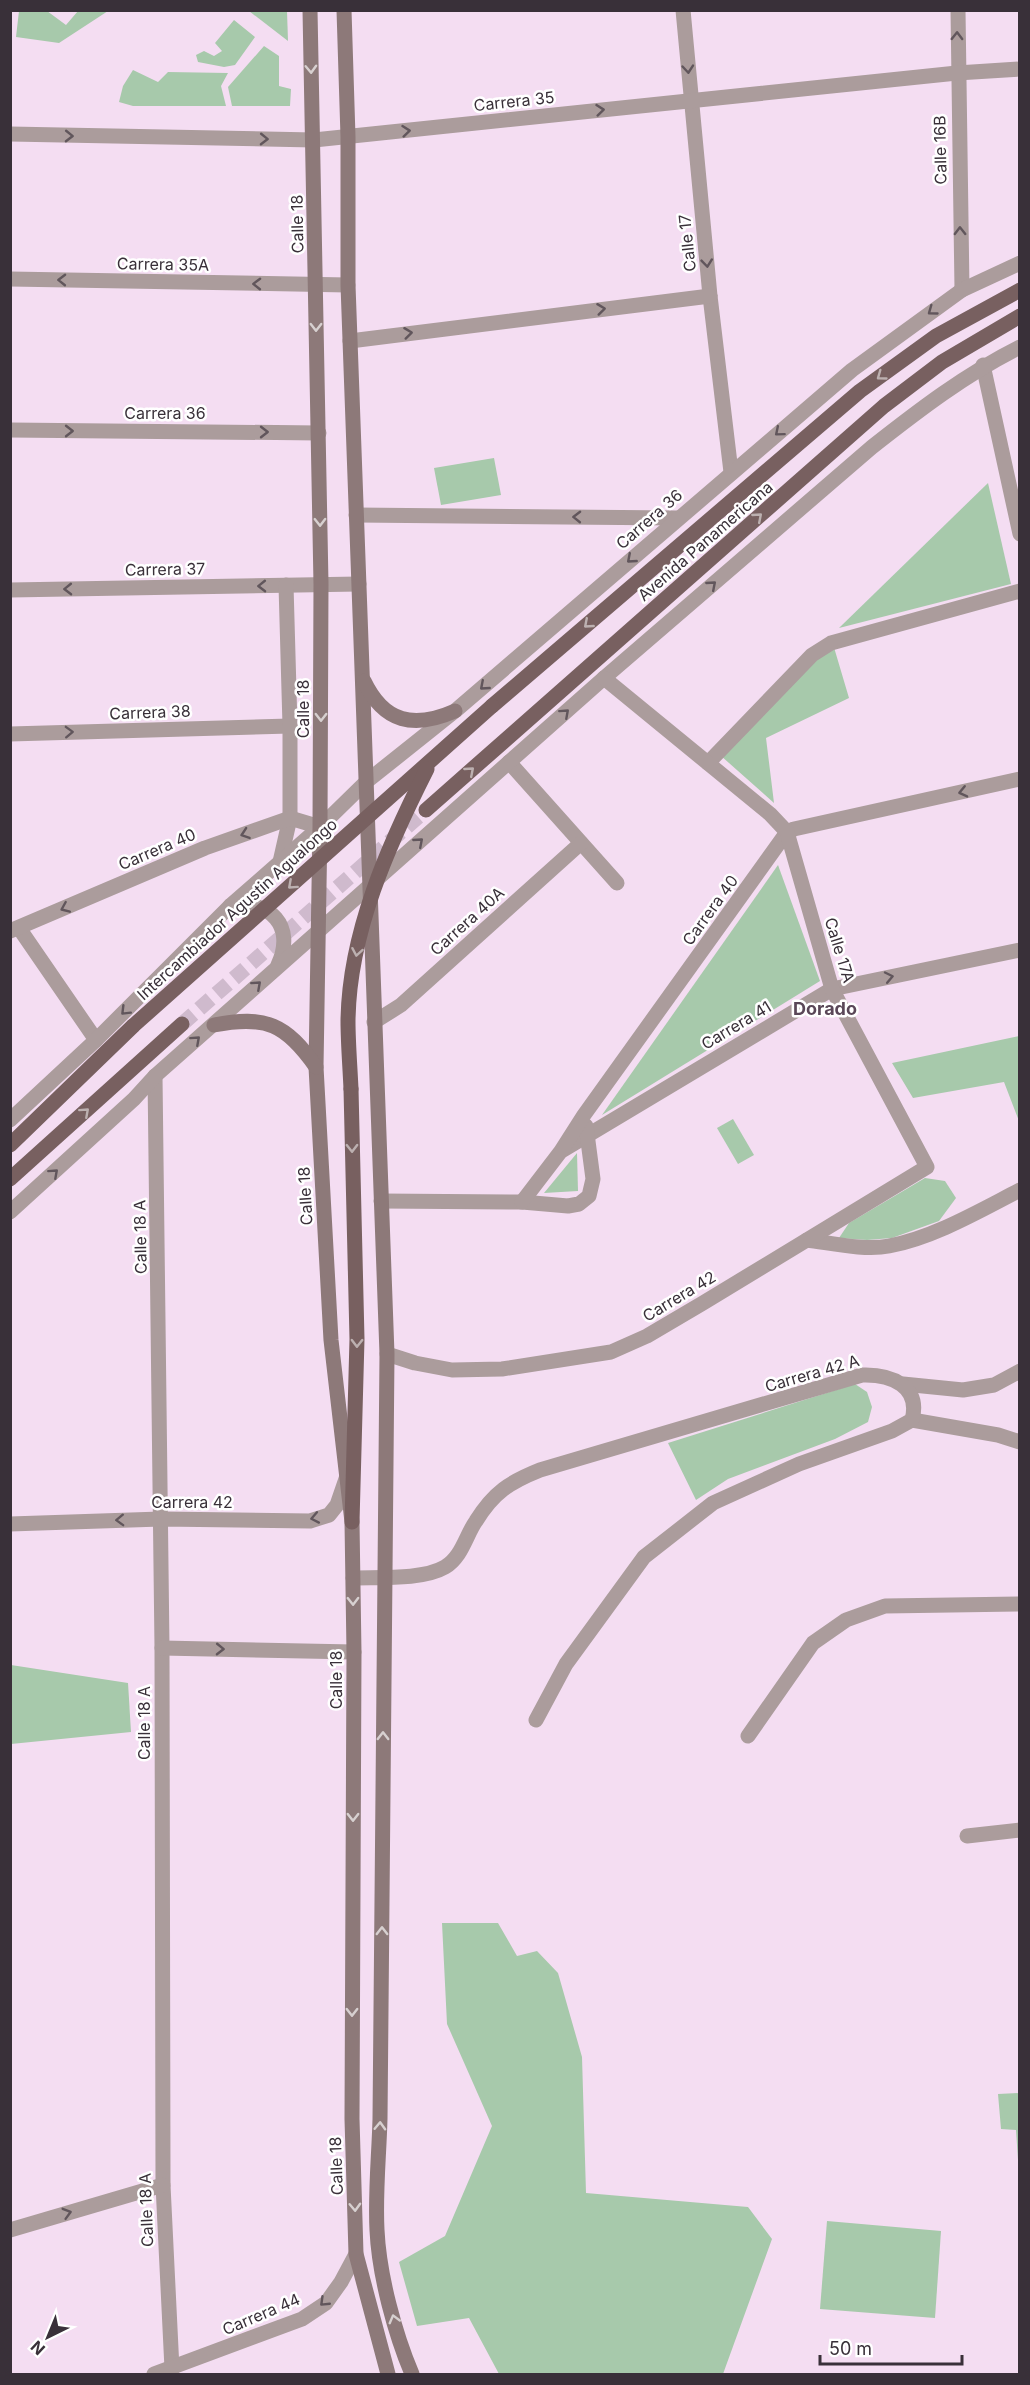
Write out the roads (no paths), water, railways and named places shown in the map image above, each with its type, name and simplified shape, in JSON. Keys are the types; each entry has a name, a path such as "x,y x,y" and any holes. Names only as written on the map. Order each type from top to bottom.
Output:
{"main road":[{"name":"Calle 18","path":"310,10 321,584 316,1067 331,1340 352,1522 354,1652 352,2119 356,2254 388,2374"},
{"path":"344,10 348,137 348,285 387,1354 377,2230 381,2269 405,2357 412,2374"},
{"name":"Avenida Panamericana","path":"492,706 860,391 936,336 1020,290"},
{"name":"Avenida Panamericana","path":"426,810 884,406 942,362 1020,316"},
{"path":"362,677 372,697 389,713 411,721 434,720 455,711"},
{"name":"Intercambiador Agustin Agualongo","path":"10,1144 133,1026 492,706"},
{"path":"352,1522 357,1339 348,1019 356,949 376,881 403,816 431,761"},
{"path":"214,1024 244,1019 273,1026 299,1043 316,1067"},
{"path":"10,1179 182,1024"}],"street":[{"name":"Calle 17","path":"683,10 710,296 731,472"},
{"name":"Calle 16B","path":"958,10 957,73 962,290"},
{"name":"Carrera 35","path":"10,134 314,140 957,73 1020,69"},
{"name":"Carrera 36","path":"10,1120 96,1040 230,906 320,827 366,782 455,711 731,472 852,370 962,290 1020,263"},
{"name":"Carrera 35A","path":"10,279 348,285"},
{"path":"350,341 710,296"},
{"path":"10,1212 134,1099 155,1076 369,884 872,447 927,404 983,365 1020,347"},
{"path":"983,365 1020,534"},
{"name":"Carrera 36","path":"10,430 319,433"},
{"path":"356,515 677,518"},
{"name":"Carrera 37","path":"10,590 359,584"},
{"path":"280,862 290,818 291,726 286,585"},
{"path":"708,763 812,655 831,643 1020,591"},
{"path":"604,678 770,814 788,832 1020,779"},
{"name":"Carrera 38","path":"10,734 291,726"},
{"path":"509,762 617,883"},
{"path":"290,818 320,827"},
{"name":"Carrera 40","path":"15,929 205,848 290,818"},
{"name":"Carrera 40","path":"522,1202 561,1151 584,1115 788,832"},
{"name":"Calle 17A","path":"788,832 832,989 927,1167"},
{"name":"Carrera 40A","path":"374,1022 401,1005 581,843"},
{"path":"230,906 247,903 263,908 276,919 284,934 284,952 277,967"},
{"path":"15,929 96,1040"},
{"name":"Carrera 41","path":"561,1151 832,989 1020,950"},
{"name":"Calle 18 A","path":"155,1076 162,1648 163,2186 172,2369"},
{"path":"381,1201 522,1202 568,1206 579,1204 588,1196 593,1179 584,1115"},
{"name":"Carrera 42","path":"387,1354 415,1363 452,1370 502,1368 611,1353 647,1336 927,1167"},
{"path":"807,1240 848,1245 887,1246 925,1235 1020,1190"},
{"name":"Carrera 42 A","path":"353,1578 430,1573 447,1566 462,1548 475,1521 491,1500 511,1482 540,1470 862,1375 879,1374 903,1384 963,1390 994,1384 1020,1371"},
{"path":"903,1384 910,1394 915,1409 912,1420"},
{"path":"536,1720 566,1664 644,1557 713,1503 799,1464 892,1431 912,1420 998,1435 1020,1442"},
{"name":"Carrera 42","path":"10,1524 161,1519 310,1521 329,1515 337,1505 347,1476"},
{"path":"748,1736 813,1643 846,1620 885,1606 1020,1604"},
{"path":"162,1648 354,1652"},
{"path":"967,1836 1020,1830"},
{"path":"10,2230 163,2186"},
{"name":"Carrera 44","path":"154,2374 302,2319 326,2303 341,2282 356,2254"}],"tunnel":[{"path":"182,1024 426,810"}],"district":[{"name":"Dorado","path":"825,1009"}]}
